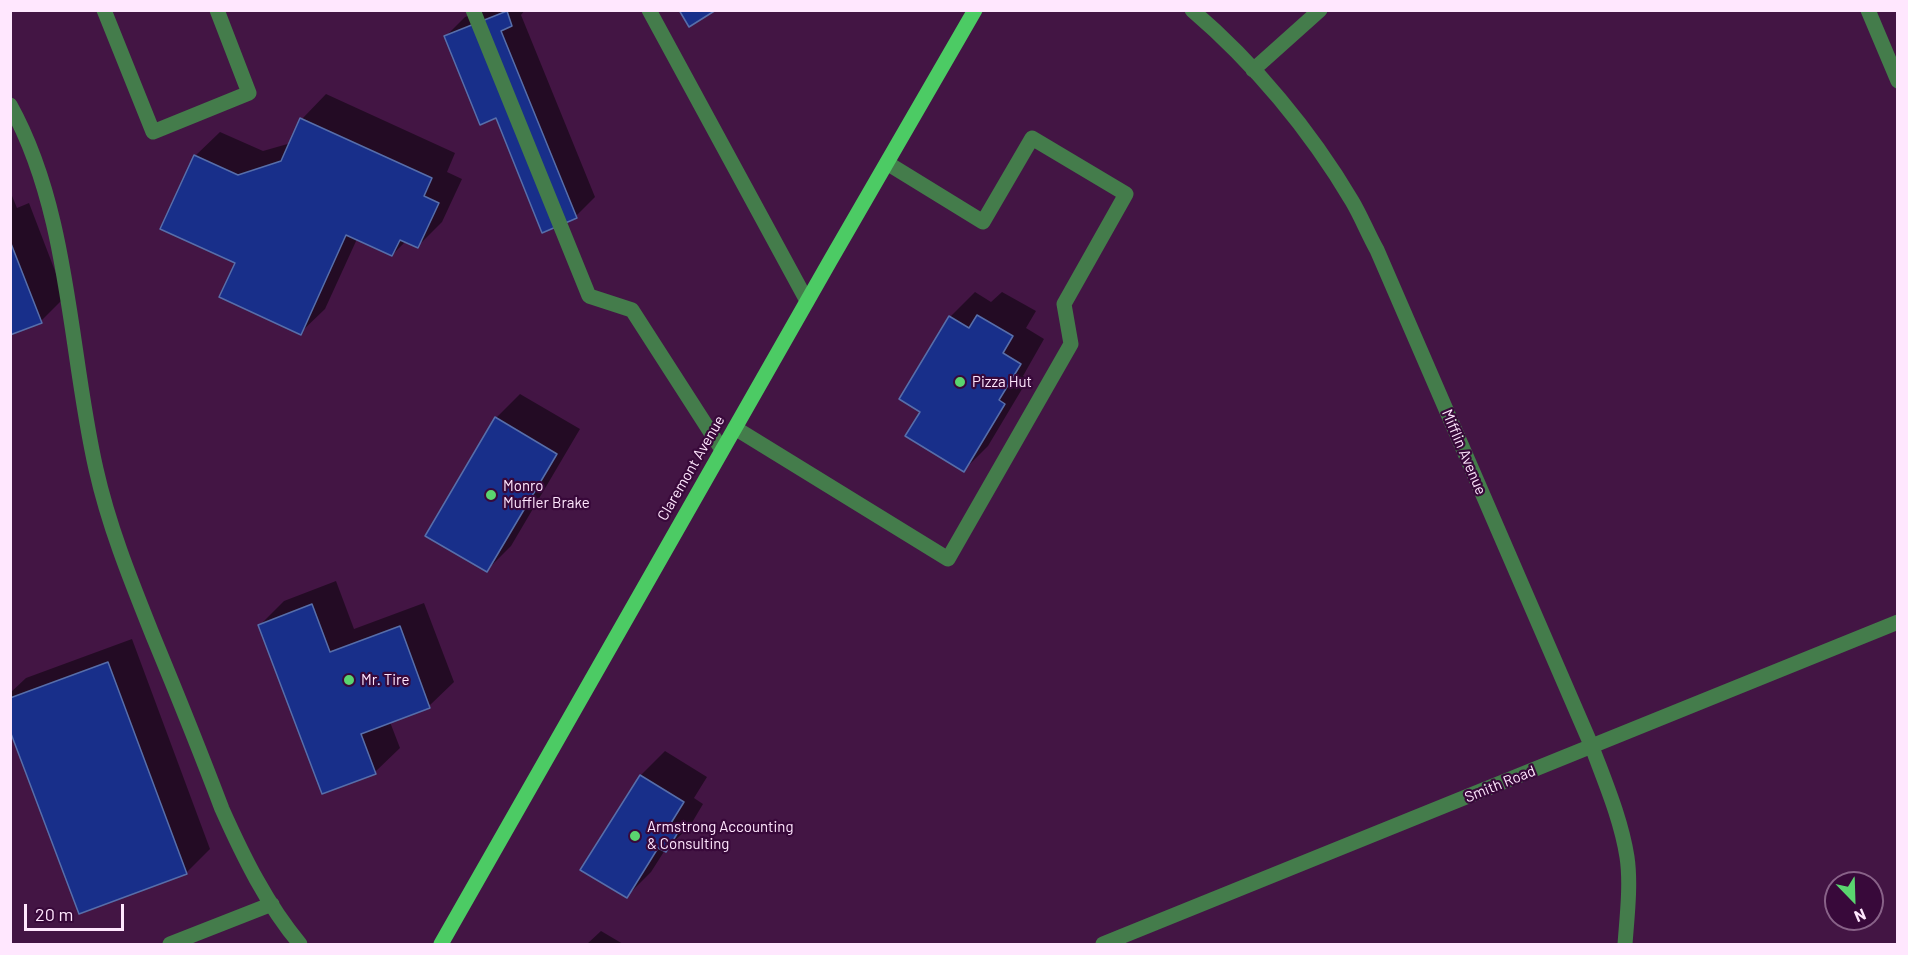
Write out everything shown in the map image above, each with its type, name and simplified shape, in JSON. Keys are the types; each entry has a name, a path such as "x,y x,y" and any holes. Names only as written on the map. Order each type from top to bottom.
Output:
{"main road":[{"name":"Claremont Avenue","path":"441,945 975,10"}],"street":[{"path":"104,10 153,132 249,93 217,10"},
{"path":"473,10 589,296 632,310 722,450"},
{"path":"649,10 807,302"},
{"name":"Mifflin Avenue","path":"1192,10 1253,70 1302,127 1353,202 1377,250 1592,747 1614,810 1627,858 1628,910 1624,945"},
{"path":"1253,70 1320,10"},
{"path":"1868,10 1898,81"},
{"path":"10,105 32,151 54,229 65,279 81,390 96,470 119,550 222,809 272,904 286,928 300,945"},
{"path":"735,428 948,559 1071,344 1064,304 1126,194 1032,138 983,222 887,163"},
{"name":"Smith Road","path":"1102,945 1898,622"},
{"path":"171,945 272,904"}],"building":[{"path":"679,10 716,10 689,27"},
{"path":"507,11 512,26 501,31 577,218 542,233 496,118 480,125 444,36"},
{"path":"300,118 432,178 424,196 439,203 418,248 400,240 392,256 346,235 301,335 219,297 235,263 160,229 194,155 238,175 281,161"},
{"path":"10,241 42,323 10,335"},
{"name":"Pizza Hut","path":"977,315 1013,336 1003,353 1021,364 999,400 1005,404 964,472 905,436 920,412 899,399 949,316 969,328"},
{"name":"Monro Muffler Brake","path":"495,417 557,454 487,572 425,536"},
{"name":"Mr. Tire","path":"312,604 330,652 400,626 430,708 361,734 376,774 322,794 258,625"},
{"path":"108,662 187,874 79,914 10,731 10,698"},
{"path":"640,775 684,802 671,823 680,829 666,852 658,848 627,898 580,870"}],"place":[{"name":"Pizza Hut","path":"960,382"},
{"name":"Monro Muffler Brake","path":"491,495"},
{"name":"Mr. Tire","path":"349,680"},
{"name":"Armstrong Accounting & Consulting","path":"635,836"}]}
